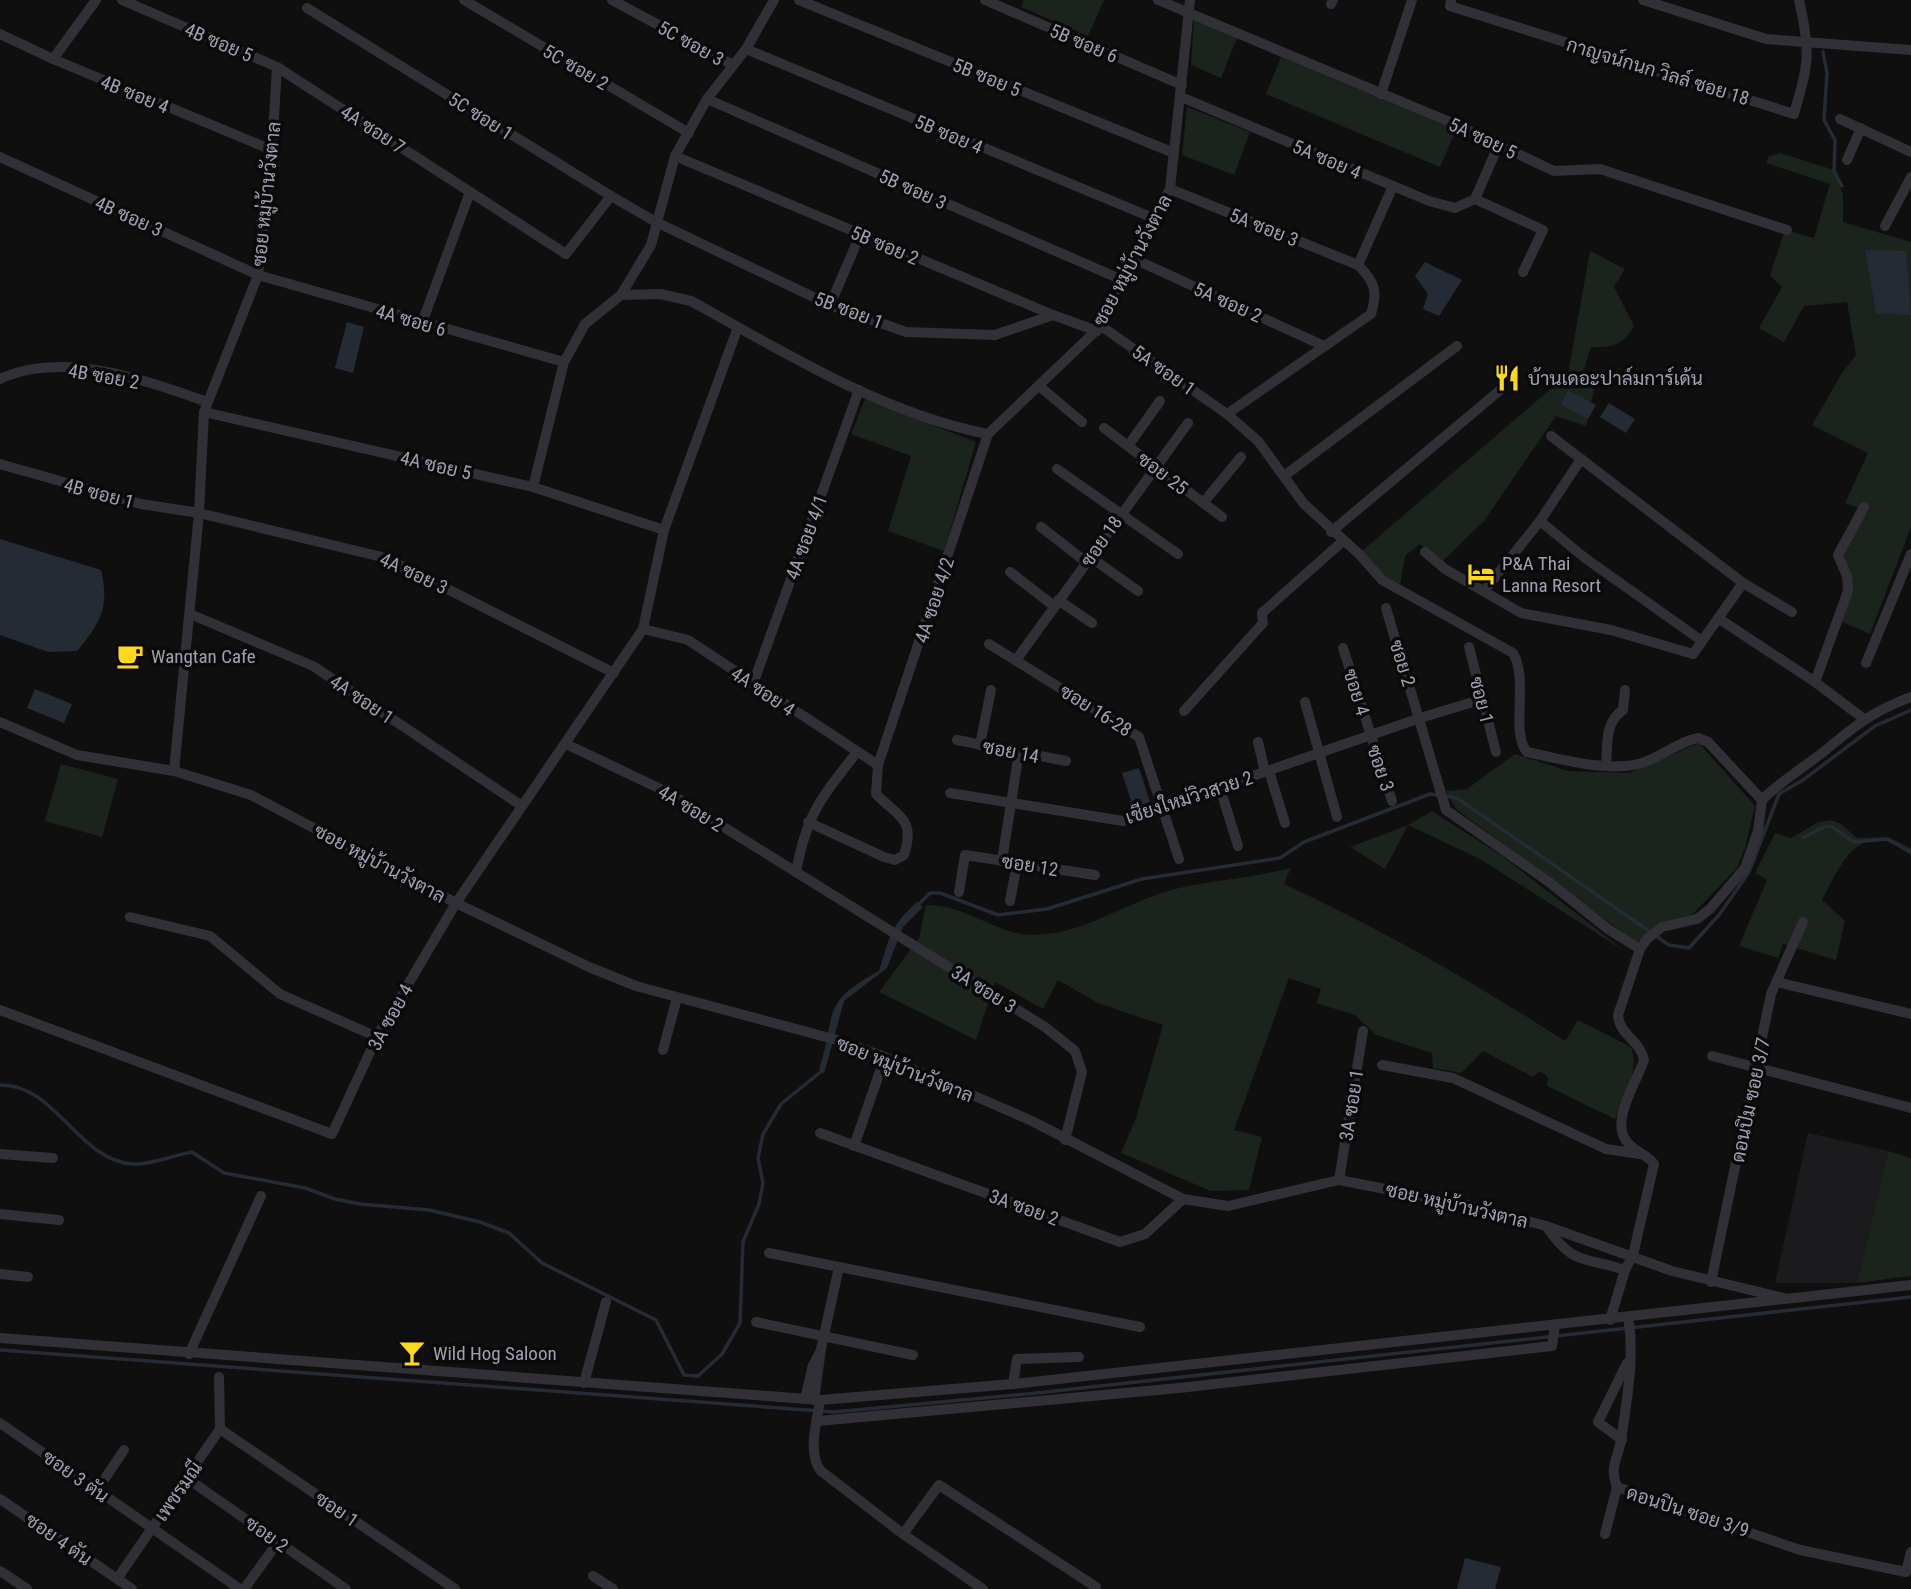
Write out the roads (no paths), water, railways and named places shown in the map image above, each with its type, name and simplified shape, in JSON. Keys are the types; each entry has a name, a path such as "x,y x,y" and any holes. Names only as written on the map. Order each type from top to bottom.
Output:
{"street":[{"path":"53,60 96,0"},
{"name":"4B ซอย 5","path":"122,0 277,67"},
{"name":"5C ซอย 3","path":"612,0 733,65"},
{"path":"533,487 564,362 584,324 621,295 651,245 675,156 707,99 746,49 774,0"},
{"name":"5B ซอย 5","path":"799,0 1174,153"},
{"name":"5B ซอย 6","path":"985,0 1182,85"},
{"name":"5A ซอย 5","path":"1158,0 1499,144 1554,171 1600,169 1787,230"},
{"name":"ซอย หมู่บ้านวังตาล","path":"988,435 1099,328 1120,279 1170,188 1190,0"},
{"path":"1381,94 1412,0"},
{"path":"1643,0 1766,40 1808,40 1910,48"},
{"path":"1798,0 1808,40"},
{"name":"5C ซอย 2","path":"471,2 689,133"},
{"name":"กาญจน์กนก วิลล์ ซอย 18","path":"1450,3 1794,114 1808,65 1808,40"},
{"name":"5C ซอย 1","path":"307,8 656,222"},
{"name":"4B ซอย 4","path":"0,34 53,60 272,150"},
{"name":"5B ซอย 4","path":"746,49 1153,218"},
{"name":"ซอย หมู่บ้านวังตาล","path":"174,771 199,513 206,407 258,275 272,150 277,67"},
{"name":"4A ซอย 7","path":"277,67 566,254 611,196"},
{"name":"5A ซอย 4","path":"1181,97 1393,186 1455,208 1475,199"},
{"name":"5B ซอย 3","path":"707,99 1120,279"},
{"path":"1840,119 1911,152"},
{"path":"1847,160 1860,128"},
{"path":"1499,144 1475,199 1544,230 1524,272"},
{"name":"5B ซอย 2","path":"675,156 1053,315 1099,328"},
{"name":"4B ซอย 3","path":"0,158 258,275"},
{"path":"1885,226 1911,177"},
{"path":"1227,414 1371,314 1377,293 1372,279 1357,265 1393,186"},
{"name":"5A ซอย 3","path":"1170,188 1357,265"},
{"path":"422,323 470,192"},
{"name":"5B ซอย 1","path":"656,222 830,304 906,332 995,335 1053,315"},
{"path":"830,304 860,235"},
{"name":"5A ซอย 2","path":"1132,258 1324,346"},
{"name":"4A ซอย 6","path":"258,275 564,362"},
{"path":"621,295 660,295 691,301 859,390 957,428 988,435"},
{"path":"643,629 664,530 738,327"},
{"name":"5A ซอย 1","path":"1099,328 1227,414 1258,441 1304,504 1331,532 1359,554 1382,580 1513,653 1520,664 1521,735 1527,752 1606,766"},
{"path":"1284,476 1457,346"},
{"name":"4B ซอย 2","path":"0,379 18,371 78,368 144,383 206,407"},
{"path":"1039,386 1082,422"},
{"name":"4A ซอย 4/1","path":"754,684 859,390"},
{"path":"1331,532 1499,391"},
{"path":"1128,446 1160,401"},
{"name":"4A ซอย 5","path":"206,407 533,487 664,530"},
{"name":"ซอย 18","path":"1016,660 1154,466 1188,423"},
{"name":"ซอย 25","path":"1104,428 1222,517"},
{"name":"4A ซอย 4/2","path":"878,765 988,435"},
{"path":"1551,436 1743,583 1793,612"},
{"path":"1203,503 1241,457"},
{"path":"1484,591 1540,521 1581,459"},
{"name":"4B ซอย 1","path":"0,464 141,504 199,513"},
{"path":"1057,469 1178,554"},
{"path":"1815,682 1849,591 1847,576 1838,555 1864,507"},
{"name":"4A ซอย 3","path":"199,513 386,558 614,673"},
{"path":"1540,521 1586,558 1702,641"},
{"path":"1041,527 1138,591"},
{"path":"1184,711 1264,623 1262,613 1343,541"},
{"path":"1426,552 1445,569 1521,613 1611,630 1693,654 1743,583"},
{"path":"1866,663 1911,554"},
{"path":"1010,572 1092,623"},
{"name":"ซอย 2","path":"1386,608 1420,718"},
{"name":"4A ซอย 1","path":"190,614 313,666 523,806"},
{"path":"1718,618 1815,682 1864,719"},
{"name":"4A ซอย 4","path":"643,629 688,640 878,765"},
{"name":"3A ซอย 4","path":"0,1010 332,1134 377,1037 456,904 643,629"},
{"name":"ซอย 16-28","path":"989,643 1139,737 1179,859"},
{"name":"ซอย 1","path":"1469,647 1496,752"},
{"name":"ซอย 4","path":"1343,648 1370,736"},
{"path":"980,745 990,690"},
{"path":"1625,690 1622,710 1612,717 1609,728 1606,766 1643,763 1683,742 1698,738 1708,742 1762,800"},
{"path":"1609,1320 1625,1270 1633,1255 1654,1164 1636,1150 1622,1131 1622,1118 1644,1060 1643,1053 1618,1025 1618,1015 1640,949 1652,934 1662,927 1697,919 1710,909 1745,868 1758,831 1762,800 1784,778 1826,750 1864,719 1911,696"},
{"name":"เชียงใหม่วิวสวย 2","path":"950,793 1123,821 1482,699"},
{"path":"1305,702 1337,817"},
{"path":"1420,718 1437,788 1446,810 1549,882 1608,929 1640,949"},
{"name":"ซอย หมู่บ้านวังตาล","path":"0,722 77,755 174,771 251,795 456,904 589,967 677,998 837,1040 885,1057 1032,1121 1183,1199 1228,1206 1339,1180 1468,1205 1546,1226 1711,1282 1787,1300"},
{"name":"ซอย 3","path":"1370,736 1392,801"},
{"name":"ซอย 14","path":"957,740 1066,761"},
{"path":"1258,742 1285,823"},
{"name":"4A ซอย 2","path":"566,744 670,793 811,881"},
{"path":"796,872 808,822 820,799 856,752"},
{"path":"1002,861 1019,752"},
{"path":"808,822 884,858 899,859 906,849 907,823 876,794 878,765"},
{"path":"1220,788 1238,846"},
{"name":"ซอย 12","path":"959,892 965,855 1095,875"},
{"path":"1010,901 1017,864"},
{"name":"3A ซอย 3","path":"811,881 1045,1027 1075,1051 1082,1072 1065,1140"},
{"path":"130,917 210,936 280,994 377,1037"},
{"name":"ดอนปิม ซอย 3/7","path":"1711,1282 1758,1068 1771,995 1802,922"},
{"path":"1777,982 1911,1014"},
{"path":"663,1050 677,998"},
{"name":"3A ซอย 1","path":"1339,1180 1363,1031"},
{"path":"1712,1056 1911,1108"},
{"path":"854,1146 885,1057"},
{"path":"1382,1065 1453,1078 1615,1151 1636,1150"},
{"name":"3A ซอย 2","path":"820,1133 1120,1242 1145,1234 1183,1199"},
{"path":"0,1154 53,1158"},
{"path":"189,1354 261,1196"},
{"path":"0,1214 59,1220"},
{"path":"1546,1226 1568,1253 1580,1261 1625,1270"},
{"path":"769,1253 1140,1327"},
{"path":"839,1267 821,1349 813,1364 816,1408 814,1451 817,1466 903,1534 983,1589"},
{"path":"0,1275 28,1277"},
{"path":"816,1408 1013,1384 1555,1332 1609,1320 1629,1325 1787,1300 1911,1286"},
{"path":"584,1383 606,1302"},
{"path":"756,1322 913,1355"},
{"name":"ดอนปิน ซอย 3/9","path":"1629,1325 1622,1440 1611,1473 1616,1487 1800,1550 1861,1564 1906,1572 1911,1552"},
{"path":"0,1338 189,1354 221,1366 584,1383 816,1408 1179,1388 1552,1346 1555,1332"},
{"path":"1013,1384 1017,1359 1079,1357"},
{"path":"1622,1440 1598,1422 1629,1359"},
{"path":"220,1429 219,1397 215,1392 221,1366"},
{"name":"ซอย 3 ตัน","path":"0,1423 153,1528"},
{"name":"ซอย 1","path":"220,1429 454,1589"},
{"name":"เพชรมณี","path":"117,1579 220,1429"},
{"path":"97,1490 124,1450"},
{"name":"ซอย 2","path":"188,1479 346,1589"},
{"path":"903,1534 939,1485 1096,1587"},
{"path":"1605,1534 1616,1487"},
{"name":"ซอย 4 ตัน","path":"0,1499 117,1579"},
{"path":"153,1528 242,1589 278,1542"},
{"path":"0,1571 27,1589"},
{"path":"593,1576 613,1589"},
{"path":"117,1579 132,1589"}],"waterway":[{"path":"1823,52 1827,73 1824,120 1835,140 1834,171 1842,186"},
{"path":"1445,796 1457,798 1669,945 1689,948 1719,915 1749,872 1779,794 1803,780 1875,726 1911,710"},
{"path":"916,907 930,893 940,893 998,915 1047,909 1142,879 1280,858 1304,842 1430,794 1438,795"},
{"path":"1803,838 1821,828 1831,826 1854,842 1887,839 1911,852"},
{"path":"0,1085 20,1088 37,1096 97,1150 114,1160 140,1164 192,1152 224,1173 305,1188 335,1199 360,1204 429,1210 480,1222 509,1233 542,1263 656,1320 684,1375 698,1376 722,1354 740,1323 743,1242 759,1204 763,1183 758,1158 763,1134 781,1104 823,1070"},
{"path":"0,1350 834,1412 1027,1394 1911,1297"}],"place":[{"name":"บ้านเดอะปาล์มการ์เด้น","path":"1507,378"},
{"name":"P&A Thai Lanna Resort","path":"1481,574"},
{"name":"Wangtan Cafe","path":"130,656"},
{"name":"Wild Hog Saloon","path":"412,1353"}]}
